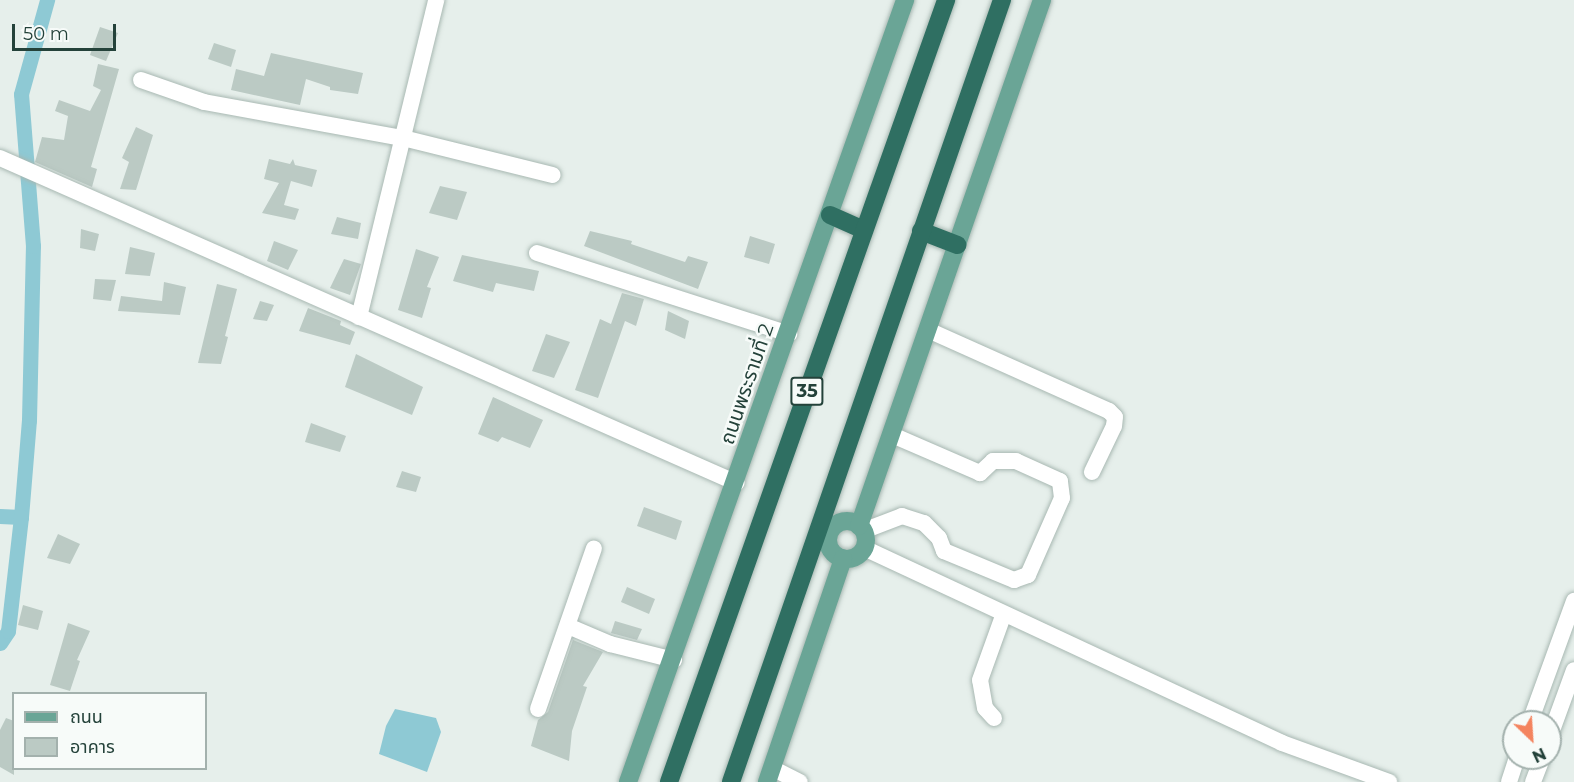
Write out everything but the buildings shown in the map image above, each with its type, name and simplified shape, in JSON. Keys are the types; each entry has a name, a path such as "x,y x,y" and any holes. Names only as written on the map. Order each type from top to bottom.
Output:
{"highway":[{"name":"35","path":"669,782 946,0"},
{"path":"730,782 822,537 921,231 1002,0"},
{"path":"830,215 864,230"},
{"path":"921,231 957,245"}],"main road":[{"name":"ถนนพระรามที่ 2","path":"628,782 674,660 905,0"},
{"path":"862,535 841,522 822,537 832,552 843,559 855,557 862,535 892,435 1042,0"},
{"path":"769,775 843,559"}],"street":[{"path":"359,317 436,0"},
{"path":"141,80 204,102 403,138 552,175"},
{"path":"0,158 88,199 736,483"},
{"path":"537,253 789,334"},
{"path":"928,330 1109,411 1115,417 1114,426 1092,472"},
{"path":"862,535 902,516 924,523 939,538 944,551 1014,580 1028,575 1062,498 1060,481 1016,461 993,461 980,473 892,435"},
{"path":"862,535 1003,616 1282,743 1389,782"},
{"path":"538,709 594,548"},
{"path":"1534,710 1574,601"},
{"path":"994,718 985,708 980,680 1003,616"},
{"path":"568,626 610,644 674,660"},
{"path":"1559,710 1574,670"},
{"path":"769,775 800,782"}],"water":[{"path":"395,709 436,718 441,732 427,772 379,754 386,726"}],"waterway":[{"path":"0,516 21,517 29,420 33,246 21,94 47,0"},
{"path":"0,643 8,631 21,517"}]}
